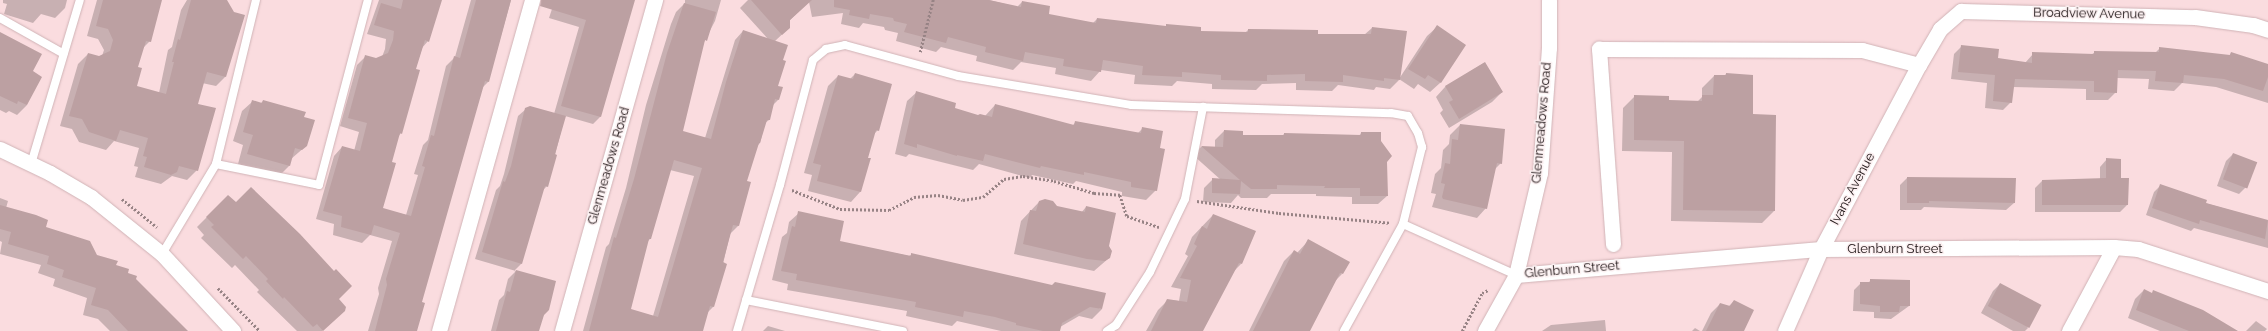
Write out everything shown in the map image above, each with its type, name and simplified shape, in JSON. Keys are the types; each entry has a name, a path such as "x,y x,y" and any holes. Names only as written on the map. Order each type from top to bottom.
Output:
{"street":[{"path":"439,331 532,0"},
{"name":"Glenmeadows Road","path":"562,331 655,0"},
{"name":"Glenmeadows Road","path":"1485,331 1516,275 1540,173 1549,48 1548,0"},
{"name":"Broadview Avenue","path":"1927,50 1940,28 1961,11 2195,17 2253,25 2268,30"},
{"path":"1613,244 1599,49 1862,50 1919,64"},
{"name":"Ivans Avenue","path":"1785,331 1821,249 1927,50"},
{"path":"0,149 32,164 91,197 162,254 233,331"},
{"path":"2069,331 2114,247"},
{"name":"Glenburn Street","path":"1516,275 1821,249 2114,247 2138,249 2268,292"}],"lane":[{"path":"32,164 80,0"},
{"path":"162,254 216,164 256,0"},
{"path":"216,164 319,186 368,0"},
{"path":"0,18 64,54"},
{"path":"737,331 780,185 813,60 826,49 845,45 958,76 1131,105 1391,113 1408,116 1418,133 1422,146 1403,224 1344,331"},
{"path":"1107,331 1116,325 1150,272 1169,230 1186,199 1202,107"},
{"path":"1403,224 1516,275"},
{"path":"746,300 902,331"}],"path":[{"path":"917,65 933,0"},
{"path":"780,185 840,209 889,210 914,197 938,195 963,200 983,197 1004,179 1023,176 1054,181 1094,193 1120,196 1128,216 1169,230"},
{"path":"1186,199 1279,213 1403,224"}],"building":[{"path":"103,0 162,0 151,42 146,41 138,67 142,68 137,86 166,94 178,39 180,40 191,0 227,0 234,12 245,15 226,77 207,72 198,104 216,108 198,171 179,166 177,172 171,175 144,167 147,157 143,156 148,138 120,130 116,141 89,132 82,119 69,116 88,53 99,56 110,51 113,40 108,29 96,26"},
{"path":"403,0 442,0 429,42 425,40 416,69 420,70 402,134 400,133 392,162 396,163 383,208 411,216 425,167 422,166 431,135 434,136 454,56 460,58 476,0 511,0 489,82 485,81 422,302 425,303 417,331 375,331 387,285 386,279 400,233 374,225 371,235 341,227 342,216 323,211 342,146 360,151 367,123 348,118 365,55 376,58 388,53 393,40 394,31 374,25 381,3 401,9"},
{"path":"541,0 635,0 601,117 561,106 586,20 540,6"},
{"path":"751,0 812,0 790,20 790,28 782,35"},
{"path":"834,0 989,0 1021,7 1022,1 1050,6 1049,14 1096,23 1097,18 1166,26 1166,24 1201,27 1201,31 1248,32 1248,29 1318,30 1318,34 1371,34 1372,27 1407,31 1400,80 1384,78 1384,81 1343,75 1343,82 1305,81 1305,74 1267,75 1267,81 1221,80 1221,75 1182,72 1182,77 1142,75 1143,66 1103,60 1101,72 1063,66 1064,59 1025,52 1023,61 985,52 986,47 948,37 946,43 904,32 907,24 894,21 893,18 870,14 869,19 849,15 850,10 834,7"},
{"path":"684,3 716,12 707,41 705,40 683,131 711,139 726,82 743,30 788,45 783,60 786,61 778,86 783,87 779,100 775,99 770,120 767,120 759,143 747,181 751,182 739,226 733,225 723,262 727,264 714,307 710,306 703,331 589,331 614,237 616,238 634,179 667,53","holes":["674,160 702,168 658,317 631,309 649,239 651,239"]},
{"path":"1437,25 1466,45 1441,83 1428,75 1425,79 1408,69"},
{"path":"0,32 42,54 33,71 42,77 27,105 18,101 17,104 0,96"},
{"path":"1961,45 1999,49 1998,58 2032,63 2032,52 2094,54 2094,51 2159,52 2159,47 2230,55 2231,52 2268,64 2268,77 2263,91 2224,79 2184,75 2183,83 2155,81 2156,71 2118,70 2117,93 2094,92 2094,81 2015,79 2012,103 1993,101 1995,75 1958,72"},
{"path":"1485,62 1503,92 1459,119 1449,102 1453,100 1445,86"},
{"path":"855,73 892,84 879,131 876,130 868,158 871,158 861,192 817,181 821,165 813,163 838,75 853,79"},
{"path":"1726,73 1753,75 1753,114 1776,115 1775,211 1683,210 1684,141 1634,140 1634,95 1669,96 1669,100 1702,101 1702,95 1713,95 1714,75 1726,75"},
{"path":"916,91 956,103 955,108 978,115 980,114 992,117 995,104 1074,125 1075,121 1141,133 1142,127 1163,131 1160,148 1165,149 1157,191 1131,187 1131,182 1084,172 1084,175 1041,166 1040,168 985,154 983,161 957,156 917,144 917,148 904,144"},
{"path":"252,100 262,103 263,100 306,112 304,117 315,120 307,146 302,150 295,148 290,166 247,154 253,135 243,132"},
{"path":"530,106 566,116 555,154 557,155 548,187 545,186 522,264 482,252 503,181 505,182 511,166 525,108"},
{"path":"1460,124 1505,129 1502,164 1497,163 1487,209 1443,199 1442,197 1445,184 1441,183 1445,163 1450,164 1452,139 1458,140"},
{"path":"1224,130 1243,131 1243,135 1284,135 1284,133 1361,135 1361,132 1381,132 1381,141 1392,156 1387,162 1388,196 1360,196 1360,188 1324,188 1325,186 1277,185 1277,189 1251,189 1241,181 1240,194 1212,193 1212,178 1240,180 1201,146 1223,147"},
{"path":"2233,153 2257,162 2247,188 2223,179"},
{"path":"2106,158 2121,159 2121,178 2129,178 2128,205 2042,205 2042,180 2106,178"},
{"path":"1907,177 2016,178 2015,203 1929,201 1929,203 1907,203"},
{"path":"2160,184 2207,200 2206,203 2268,220 2265,239 2200,220 2199,224 2152,208"},
{"path":"251,187 300,234 334,271 336,269 352,286 339,299 346,307 345,311 323,331 317,324 313,327 284,297 283,299 266,281 268,279 246,256 243,259 211,227 214,225 206,217 228,195 236,202"},
{"path":"1045,199 1053,201 1057,206 1085,212 1086,206 1116,213 1109,246 1112,251 1110,258 1105,261 1087,259 1023,244 1030,210 1036,211 1039,201"},
{"path":"0,205 36,215 48,220 46,227 90,241 97,255 118,261 116,265 129,269 128,273 137,276 136,279 188,331 128,331 108,310 91,305 96,288 62,277 64,270 47,264 49,256 8,244 11,232 0,229"},
{"path":"798,211 844,221 840,241 911,256 911,253 1052,285 1055,282 1106,293 1102,309 1090,307 1062,323 1060,331 1043,331 1016,325 1016,323 995,317 964,311 963,317 915,307 916,302 796,280 797,274 781,271 792,226 795,227"},
{"path":"1213,214 1256,231 1242,264 1239,263 1203,331 1151,331 1167,299 1187,302 1191,280 1180,278 1197,246 1194,244 1202,226 1207,229"},
{"path":"1308,239 1350,262 1343,274 1340,273 1310,331 1253,331 1294,250 1300,254"},
{"path":"516,270 556,281 549,310 544,315 539,331 496,331 507,291 510,292"},
{"path":"1870,279 1910,280 1910,306 1900,306 1899,312 1880,312 1880,306 1860,304 1860,282 1870,282"},
{"path":"2000,283 2041,305 2029,328 1988,306"},
{"path":"2144,289 2152,293 2153,290 2203,310 2238,331 2189,331 2136,310"},
{"path":"1734,300 1754,310 1744,331 1706,331 1720,303 1730,306"}]}
